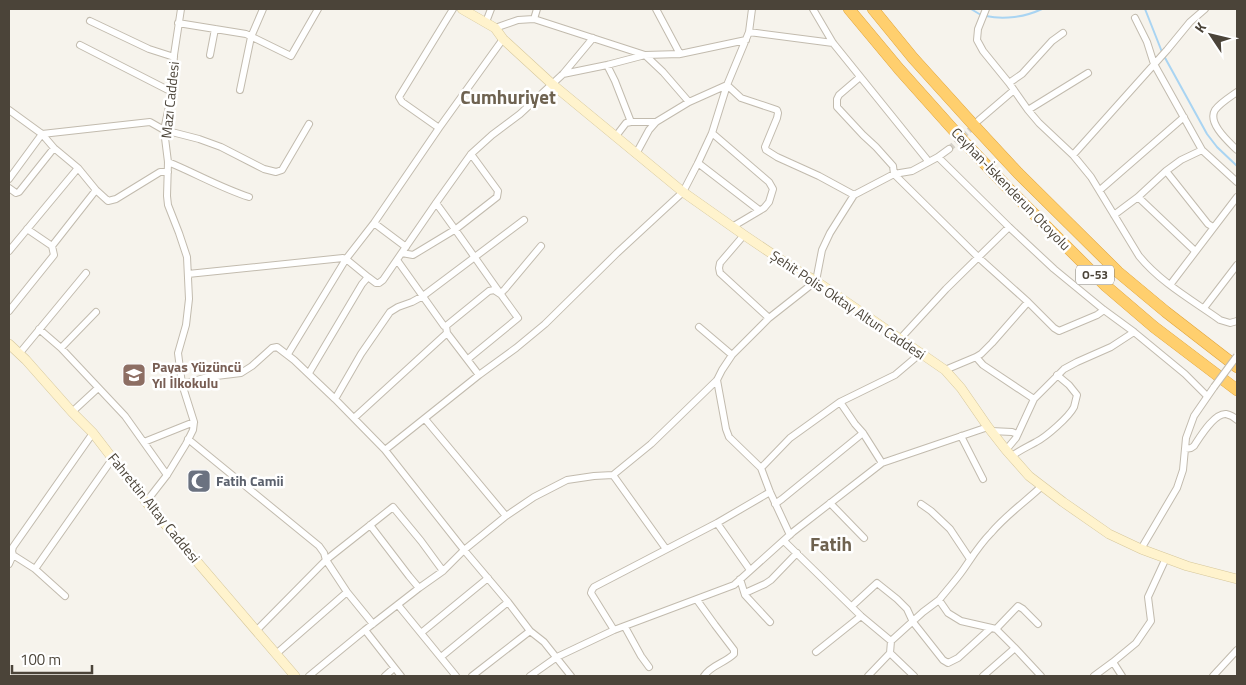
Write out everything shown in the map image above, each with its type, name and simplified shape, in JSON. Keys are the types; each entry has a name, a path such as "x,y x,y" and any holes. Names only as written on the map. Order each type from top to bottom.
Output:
{"highway":[{"name":"Ceyhan-İskenderun Otoyolu","path":"850,9 899,69 966,144 1106,286 1237,390"},
{"name":"Ceyhan-İskenderun Otoyolu","path":"873,9 979,132 1118,272 1166,312 1237,366"}],"street":[{"name":"Mazı Caddesi","path":"180,9 172,92 164,130 168,162 168,205 187,257 189,299 186,325 178,353 182,384 194,422"},
{"path":"240,90 251,37 263,9"},
{"path":"178,23 246,34 291,56 318,9"},
{"path":"439,128 402,102 399,97 453,9"},
{"name":"Şehit Polis Oktay Altun Caddesi","path":"462,9 495,28 503,39 552,84 683,192 945,370 961,388 1009,453 1029,476 1042,486 1109,534 1141,549 1187,566 1237,580"},
{"path":"486,22 491,9"},
{"path":"534,19 537,9"},
{"path":"656,9 680,54"},
{"path":"385,450 545,324 617,253 683,192 712,133 727,85 749,32 752,9"},
{"path":"813,9 833,43 929,162"},
{"path":"1073,155 1190,22 1205,9"},
{"path":"985,10 978,29 977,40 983,51 1039,123 1073,155 1092,177 1138,256 1153,272 1220,320 1230,323 1237,321"},
{"path":"1135,18 1154,64 1202,150 1237,182"},
{"path":"495,28 518,20 534,19 646,54 689,102"},
{"path":"90,21 149,49 174,58"},
{"path":"210,55 215,28"},
{"path":"749,32 833,43"},
{"path":"1009,83 1022,74 1052,41 1063,33"},
{"path":"188,274 343,258 379,283 383,280 471,154 520,114 563,74 593,38"},
{"path":"288,354 346,260 503,39"},
{"path":"563,74 607,65 646,54 680,54 746,40"},
{"path":"80,45 172,92"},
{"path":"607,65 631,122"},
{"path":"1028,110 1088,73"},
{"path":"860,77 839,95 837,106 862,135 893,166 894,174 979,258 1059,331 1097,315 1104,310"},
{"path":"636,154 649,130 656,122 689,102 727,85"},
{"path":"727,85 741,98 777,110 777,118 765,147 766,150 854,195"},
{"path":"979,120 1014,90"},
{"path":"1237,92 1218,106 1213,116 1215,124 1224,137 1237,150"},
{"path":"9,110 42,134 54,148 78,168 108,201 112,201 160,172 168,172"},
{"path":"1100,190 1184,117"},
{"path":"9,179 42,134 150,122 164,130 221,147 264,169 276,172 282,170 309,124"},
{"path":"616,136 626,123 656,122"},
{"path":"712,133 769,182 773,189 769,202 764,208 732,227"},
{"path":"9,188 16,193 19,192 54,148"},
{"path":"309,676 365,630 443,571 464,550 506,516 534,497 567,480 594,476 613,476 652,444 718,380 732,355 769,318 816,281 822,250 830,233 854,195 894,174 912,171 949,149"},
{"path":"1114,216 1166,171 1181,160 1202,150"},
{"path":"374,223 404,250 413,255 456,229 498,195 498,191 471,154"},
{"path":"938,157 1009,228 1054,269 1186,374 1207,396"},
{"path":"168,162 249,197"},
{"path":"698,163 759,210"},
{"path":"9,251 78,168"},
{"path":"1166,171 1208,224 1213,227"},
{"path":"52,246 96,190"},
{"path":"1138,197 1195,251"},
{"path":"1170,285 1237,197"},
{"path":"436,203 518,318 468,359"},
{"path":"335,398 361,354 390,312 423,296 476,258 524,220"},
{"path":"9,311 54,255 52,246 27,228"},
{"path":"900,339 946,289 1009,228"},
{"path":"744,235 720,263 720,273 769,318"},
{"path":"500,294 541,246"},
{"path":"397,260 479,375"},
{"path":"1204,308 1237,265"},
{"path":"19,354 86,273"},
{"path":"309,374 353,298 368,277"},
{"path":"354,418 489,291 494,290 500,294"},
{"path":"945,370 976,357 992,343 1028,302"},
{"path":"61,348 96,312"},
{"path":"699,327 732,355"},
{"path":"39,329 61,348 125,416 167,475"},
{"path":"1009,453 1034,399 1057,375 1076,362 1111,347 1134,332"},
{"name":"Fahrettin Altay Caddesi","path":"9,344 93,433 146,502 295,676"},
{"path":"182,384 208,377 241,373 272,348 276,347 288,354 335,398 385,450 530,631 544,642 572,676"},
{"path":"761,468 790,438 840,402 895,376 921,353"},
{"path":"1141,549 1177,488 1183,470 1186,438 1194,416 1237,356"},
{"path":"976,357 983,364 1034,399"},
{"path":"1009,453 1037,442 1068,415 1074,407 1077,395 1057,375"},
{"path":"718,380 729,437 761,468 790,535"},
{"path":"72,412 98,388"},
{"path":"840,402 882,463"},
{"path":"1185,449 1194,446 1208,426 1223,414 1229,414 1237,420"},
{"path":"425,418 506,516"},
{"path":"144,442 194,422 193,430 167,475 146,502"},
{"path":"530,676 557,657 614,630 734,585 790,535 882,463 961,436 990,429 1017,434"},
{"path":"9,564 13,555 13,547 93,433"},
{"path":"775,504 863,433"},
{"path":"961,436 983,479"},
{"path":"188,439 318,546 346,592 373,624"},
{"path":"35,569 113,458"},
{"path":"613,476 666,549"},
{"path":"868,676 890,653 891,641 939,600 963,571 978,547 1007,516 1042,486"},
{"path":"614,630 591,594 594,587 717,523 770,492"},
{"path":"830,503 864,538"},
{"path":"921,504 950,529 970,559"},
{"path":"256,631 326,560 392,507 443,571"},
{"path":"717,523 750,570"},
{"path":"370,525 419,588"},
{"path":"784,540 861,616 891,641"},
{"path":"744,593 772,580 797,553"},
{"path":"13,555 35,569 65,596"},
{"path":"1094,676 1136,643 1151,620 1148,597 1166,558"},
{"path":"421,633 488,578"},
{"path":"740,579 745,596 770,622"},
{"path":"852,606 877,582 907,609 913,622 943,660 948,663 958,658 1018,606 1038,624"},
{"path":"276,654 346,592"},
{"path":"697,600 734,650 734,654 730,658 709,670 704,676"},
{"path":"939,600 948,613 961,620 993,628 1016,648 1041,676"},
{"path":"441,657 508,602"},
{"path":"398,605 456,676"},
{"path":"816,652 861,616"},
{"path":"625,627 649,667"},
{"path":"365,630 401,676"},
{"path":"472,676 530,631"},
{"path":"983,676 1016,648"},
{"path":"1213,676 1237,650"},
{"path":"890,653 913,676"},
{"path":"1113,662 1122,676"},
{"path":"385,676 394,668"}],"waterway":[{"path":"971,9 981,15"},
{"path":"986,16 1014,17 1042,9"},
{"path":"1145,9 1162,52"},
{"path":"1164,56 1207,134 1217,147 1237,166"}],"tunnel":[{"path":"949,149 975,125"}],"place":[{"name":"Payas Yüzüncü Yıl İlkokulu","path":"134,375"},
{"name":"Fatih Camii","path":"199,481"}],"district":[{"name":"Cumhuriyet","path":"508,97"},
{"name":"Fatih","path":"831,544"}]}
